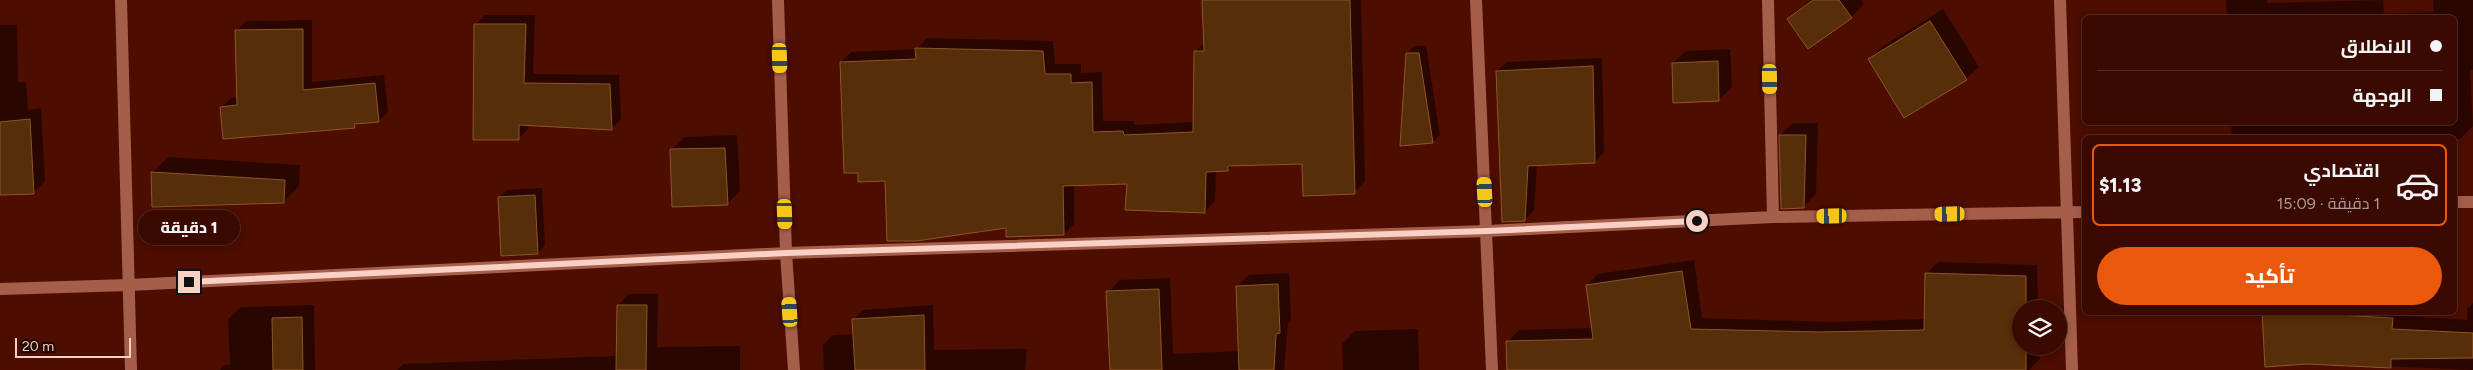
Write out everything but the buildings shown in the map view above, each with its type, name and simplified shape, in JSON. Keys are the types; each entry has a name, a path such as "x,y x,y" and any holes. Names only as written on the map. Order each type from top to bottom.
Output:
{"street":[{"path":"121,0 131,370"},
{"path":"778,0 786,253 794,370"},
{"path":"1476,0 1492,370"},
{"path":"1768,0 1774,217"},
{"path":"2060,0 2072,370"},
{"path":"2457,202 2473,202"},
{"path":"0,289 129,285 786,253 1487,231 1774,217 2082,212"}],"route":[{"path":"189,282 786,253 1487,231 1697,221"}]}
